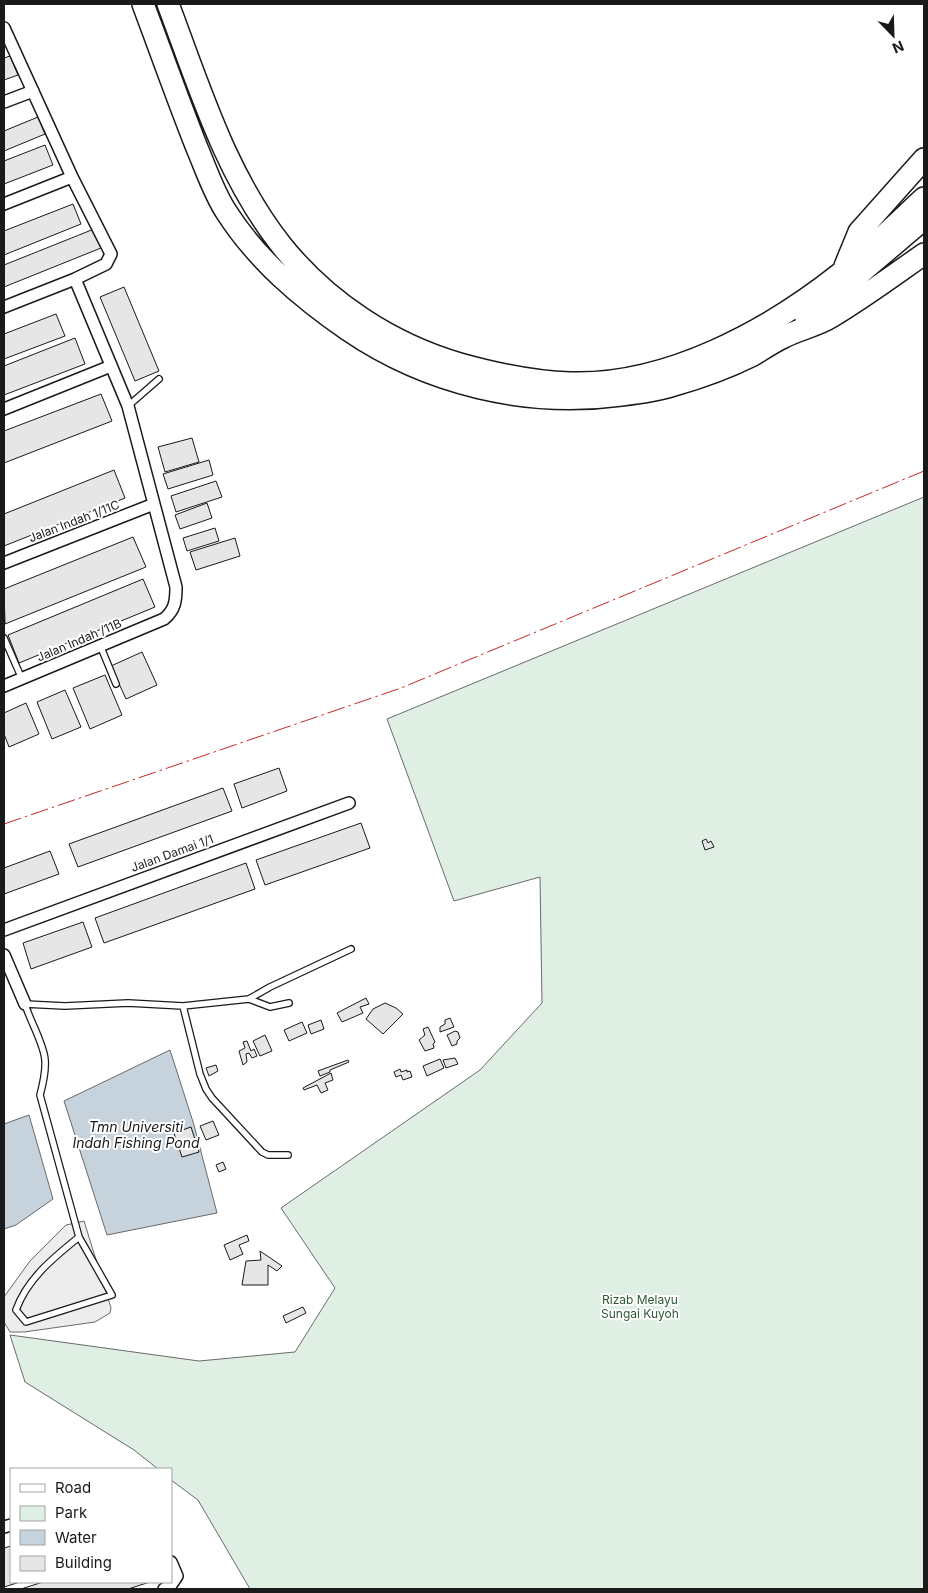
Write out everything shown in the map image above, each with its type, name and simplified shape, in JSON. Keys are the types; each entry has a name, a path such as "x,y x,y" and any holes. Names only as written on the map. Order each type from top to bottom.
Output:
{"highway":[{"path":"143,4 184,116 204,164 226,212 254,249 284,281 313,306 360,338 393,358 433,375 475,387 514,394 561,399 597,399 669,387 712,373 752,355 786,335 847,286 924,219"},
{"path":"168,4 222,144 254,206 282,246 321,288 368,323 433,356 485,371 530,380 571,384 605,382 641,376 674,367 727,345 769,323 813,294 843,271 924,198"},
{"path":"843,271 859,232 924,159"},
{"path":"786,335 829,319 924,254"}],"street":[{"path":"4,28 72,177 111,254 106,264 75,279 4,307"},
{"path":"4,102 33,91"},
{"path":"4,204 72,177"},
{"path":"75,279 128,406 154,504"},
{"path":"4,410 110,366"},
{"name":"Jalan Indah 1/11C","path":"4,563 154,504"},
{"name":"Jalan Indah /11B","path":"4,686 164,619 171,614 175,606 176,587 154,504"},
{"name":"Jalan Damai 1/1","path":"4,930 349,803"},
{"path":"4,955 25,1004"},
{"path":"164,1589 175,1581 177,1576 172,1564"}],"lane":[{"path":"128,406 159,378"},
{"path":"4,638 22,679"},
{"path":"100,645 116,684"},
{"path":"79,1237 51,1259 22,1293 16,1310 26,1322 112,1295 79,1237 40,1095 44,1082 44,1052 25,1004 64,1006 128,1003 183,1006 249,999 270,987 351,949"},
{"path":"249,999 270,1007 289,1003"},
{"path":"183,1006 200,1074 209,1093 262,1152 268,1155 288,1155"}],"green space":[{"name":"Rizab Melayu Sungai Kuyoh","path":"924,497 924,1589 250,1589 198,1500 172,1481 172,1468 157,1468 134,1450 25,1382 10,1335 199,1361 295,1352 335,1288 281,1208 480,1070 542,1003 540,877 454,901 387,719"}],"shaded area":[{"path":"84,1221 111,1308 110,1313 95,1322 24,1332 10,1332 4,1322 4,1297 30,1261 66,1225"}],"water":[{"name":"Tmn Universiti Indah Fishing Pond","path":"170,1050 194,1125 217,1213 107,1235 64,1101"},
{"name":"Tmn Universiti Indah Fishing Pond","path":"29,1115 53,1199 16,1225 4,1229 4,1124"}],"building":[{"path":"10,56 18,75 4,80 4,58"},
{"path":"38,117 45,134 4,151 4,131"},
{"path":"45,145 53,165 4,184 4,161"},
{"path":"73,204 81,224 4,255 4,231"},
{"path":"94,229 101,248 4,287 4,265"},
{"path":"124,287 159,371 135,381 100,297"},
{"path":"56,314 65,336 4,359 4,334"},
{"path":"75,338 85,364 4,395 4,366"},
{"path":"101,394 112,421 4,463 4,431"},
{"path":"192,438 199,462 165,472 158,447"},
{"path":"209,460 213,475 168,489 163,474"},
{"path":"114,470 125,498 4,546 4,514"},
{"path":"216,481 222,497 176,512 171,496"},
{"path":"207,503 212,518 180,529 175,515"},
{"path":"215,528 219,541 187,551 183,538"},
{"path":"133,537 146,567 5,624 4,589"},
{"path":"235,538 240,556 196,570 190,552"},
{"path":"143,579 155,607 19,663 8,635"},
{"path":"142,652 157,685 126,699 111,666"},
{"path":"105,675 122,715 90,729 73,688"},
{"path":"65,690 81,727 52,739 37,702"},
{"path":"26,703 39,734 9,747 4,734 4,713"},
{"path":"279,768 287,791 242,808 234,784"},
{"path":"223,788 232,811 78,867 69,844"},
{"path":"361,823 370,848 265,885 256,860"},
{"path":"706,839 708,843 711,841 714,847 705,850 702,841"},
{"path":"50,851 59,874 4,894 4,868"},
{"path":"246,863 255,889 104,943 95,918"},
{"path":"83,922 92,947 31,969 23,943"},
{"path":"366,998 369,1004 360,1007 363,1013 342,1022 337,1013"},
{"path":"385,1003 403,1014 383,1034 366,1019 373,1009"},
{"path":"450,1018 454,1027 440,1032 440,1027 445,1024 445,1020"},
{"path":"321,1020 324,1029 311,1034 308,1025"},
{"path":"302,1022 307,1033 289,1041 284,1030"},
{"path":"428,1027 435,1042 433,1044 434,1048 425,1051 419,1040 425,1035 423,1029"},
{"path":"455,1031 458,1032 460,1038 457,1044 452,1046 447,1035"},
{"path":"265,1035 272,1051 260,1056 253,1041"},
{"path":"247,1041 251,1051 254,1049 257,1056 252,1058 249,1053 246,1054 247,1062 243,1065 239,1051 245,1048 243,1042"},
{"path":"455,1058 458,1064 446,1068 443,1060"},
{"path":"440,1059 444,1068 427,1076 423,1066"},
{"path":"348,1060 349,1062 320,1076 318,1071"},
{"path":"216,1065 218,1071 209,1076 206,1068"},
{"path":"400,1069 401,1072 410,1071 412,1077 403,1080 401,1075 396,1077 394,1072"},
{"path":"331,1073 333,1080 325,1083 328,1090 321,1093 317,1085 304,1090 303,1088"},
{"path":"213,1121 219,1135 206,1140 200,1126"},
{"path":"191,1127 199,1152 182,1157 174,1133"},
{"path":"223,1162 226,1169 219,1172 216,1165"},
{"path":"247,1235 249,1241 239,1245 243,1254 230,1260 224,1245"},
{"path":"260,1251 282,1266 277,1271 268,1265 268,1285 242,1285 246,1261 261,1260"},
{"path":"303,1307 306,1313 286,1323 283,1316"},
{"path":"10,1546 10,1583 17,1583 4,1587 4,1548"},
{"path":"40,1583 147,1583 128,1589 21,1589"}],"power":[{"path":"4,824 401,688 924,471"}]}
